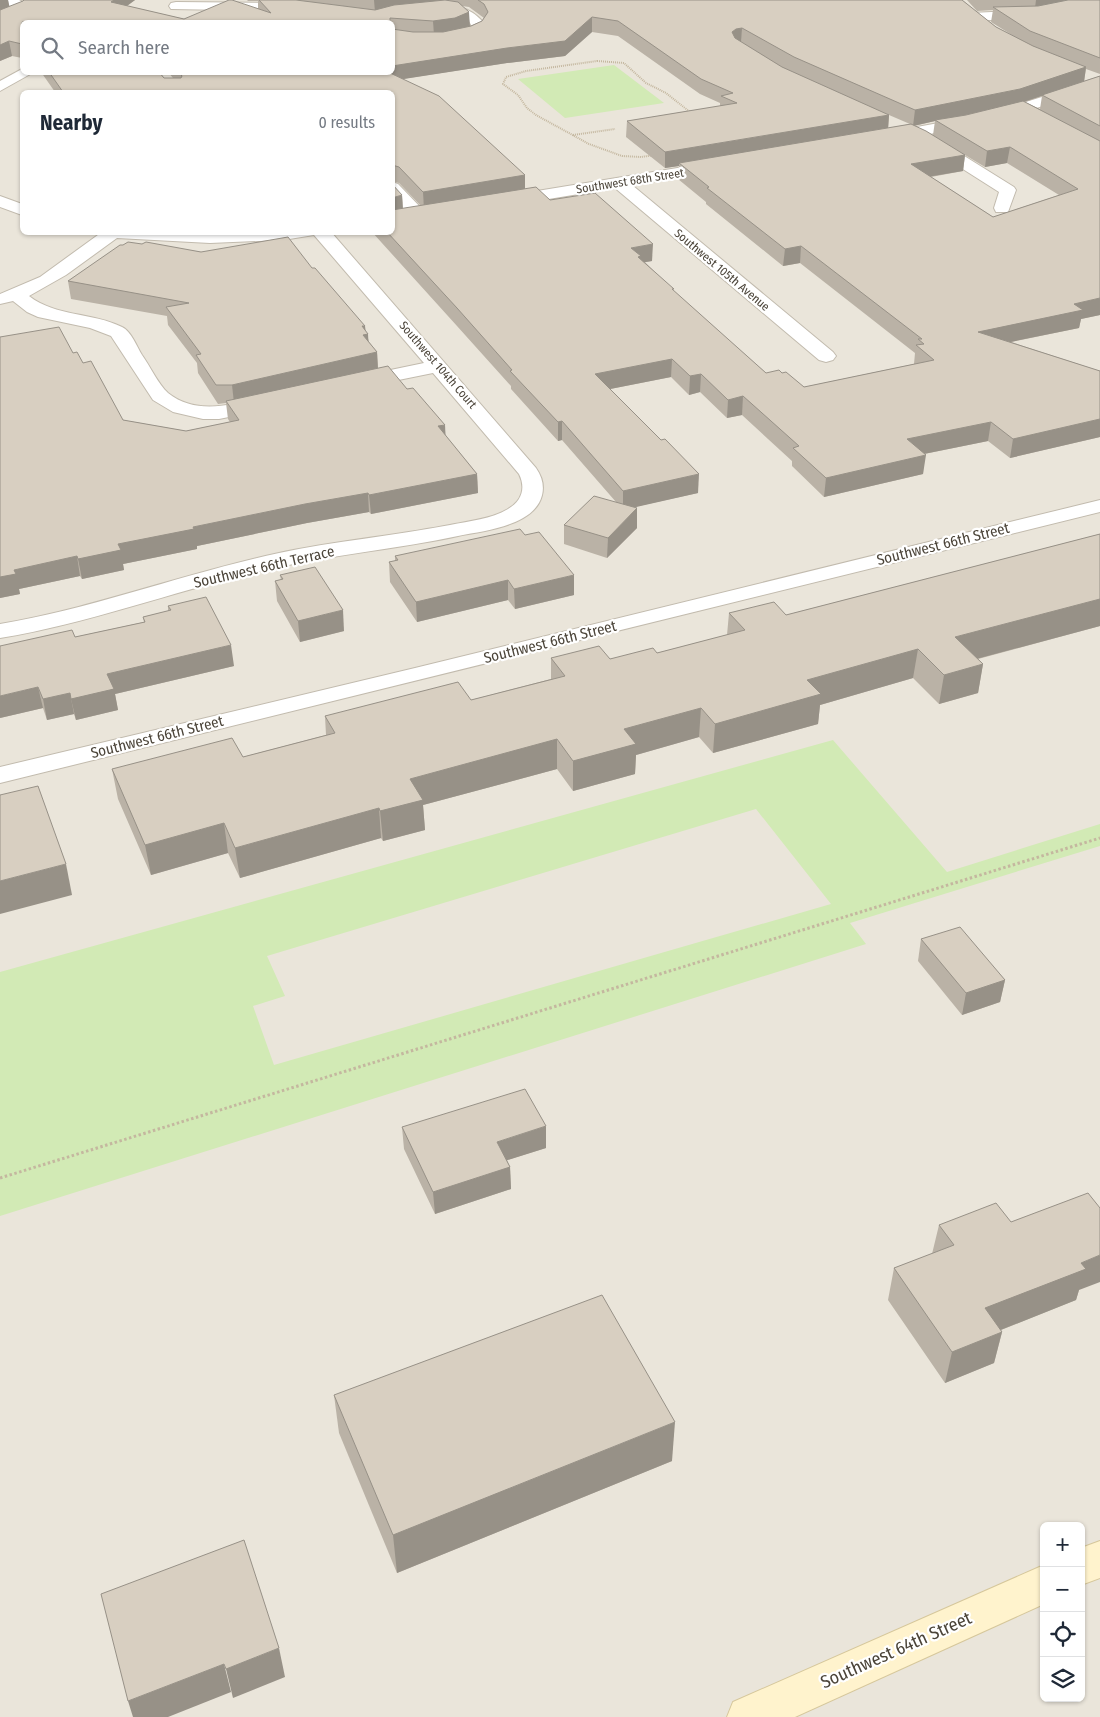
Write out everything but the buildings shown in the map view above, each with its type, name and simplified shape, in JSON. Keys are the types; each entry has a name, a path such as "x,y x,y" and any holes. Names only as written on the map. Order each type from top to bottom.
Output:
{"street":[{"path":"0,21 20,11 20,6 10,0"},
{"path":"990,31 967,12 1035,14 1100,2"},
{"path":"163,15 178,3 225,8 263,6 304,8"},
{"path":"395,39 408,41 438,40 472,34 478,31 480,27 469,16 456,10 422,10"},
{"path":"1081,73 1100,82"},
{"path":"0,86 21,75"},
{"path":"875,140 963,124 1023,109 1100,82"},
{"path":"1023,109 1039,118"},
{"path":"885,121 931,142 1008,190 1002,208"},
{"name":"Southwest 68th Street","path":"488,205 725,165"},
{"name":"Southwest 105th Avenue","path":"619,183 826,356"},
{"path":"395,190 419,216"},
{"path":"401,219 439,213"},
{"path":"8,297 44,282 109,235"},
{"path":"146,235 214,239 268,235"},
{"name":"Southwest 104th Court","path":"325,235 529,472 533,479 534,492 527,506"},
{"path":"8,297 45,313 95,323 118,332 160,396 180,408 203,413 234,411 284,399"},
{"path":"342,385 439,366"},
{"name":"Southwest 66th Terrace","path":"0,631 73,616 240,569 279,560 407,540 480,525 509,516 527,506"},
{"name":"Southwest 66th Street","path":"0,775 1100,506"},
{"path":"1085,1565 1100,1559"},
{"name":"Southwest 64th Street","path":"748,1717 1040,1586"}],"path":[{"path":"573,135 610,153 637,158 698,148 712,143 719,135 666,93 646,83 626,65 619,62 597,61 564,65 520,72 504,79 503,85 520,97 532,113 573,135 615,129"},
{"path":"0,1178 1100,838"}],"shaded area":[{"path":"0,0 1100,0 1100,1717 0,1717"}],"green space":[{"path":"614,65 664,103 565,118 518,79"},
{"path":"833,740 947,872 1100,824 1100,846 850,923 866,944 0,1216 0,972","holes":["756,809 831,904 274,1065 253,1006 285,996 267,956"]}]}
